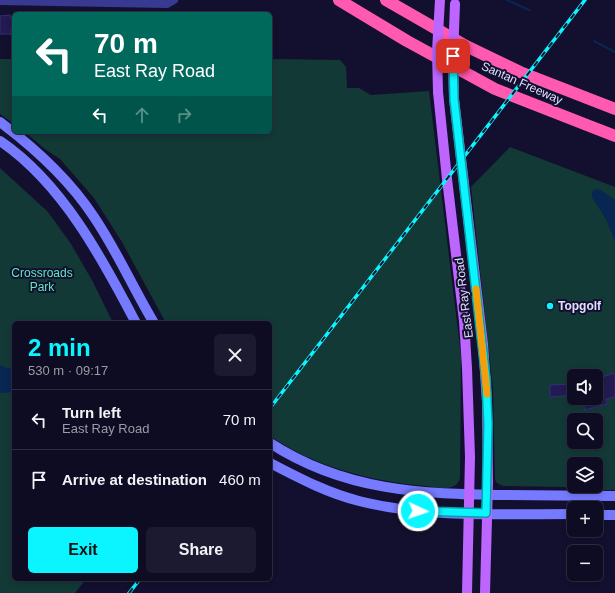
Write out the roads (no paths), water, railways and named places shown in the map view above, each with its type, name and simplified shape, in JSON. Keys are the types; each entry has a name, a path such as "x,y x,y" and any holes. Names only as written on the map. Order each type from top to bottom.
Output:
{"highway":[{"name":"Santan Freeway","path":"339,0 407,41 495,89 615,136"},
{"name":"Santan Freeway","path":"386,0 466,46 520,72 615,109"}],"main road":[{"name":"East Ray Road","path":"440,0 437,51 438,92 446,179 464,322 469,389 467,593"},
{"name":"East Ray Road","path":"455,2 453,56 454,99 486,379 488,424 485,593"},
{"path":"0,122 12,131"},
{"path":"16,134 46,160 83,200 111,244 153,321"},
{"path":"0,140 39,175 71,211 105,265 135,321"},
{"path":"272,444 307,464 332,474 360,482 402,490 426,493 487,495 615,496"},
{"path":"272,464 312,485 358,501 387,507 418,511 468,513 567,514"},
{"path":"603,515 615,515"}],"street":[{"path":"4,1 86,1 167,4 174,0"}],"water":[{"path":"595,189 601,190 615,200 615,242 607,221 592,197 592,192"},
{"path":"0,365 7,368 12,368 12,392 0,393"}],"waterway":[{"path":"507,0 529,10"},
{"path":"594,41 615,52"}],"railway":[{"path":"272,405 585,0"},
{"path":"129,593 138,581"}],"place":[{"name":"Topgolf","path":"550,306"}],"park label":[{"name":"Crossroads Park","path":"42,280"}]}
